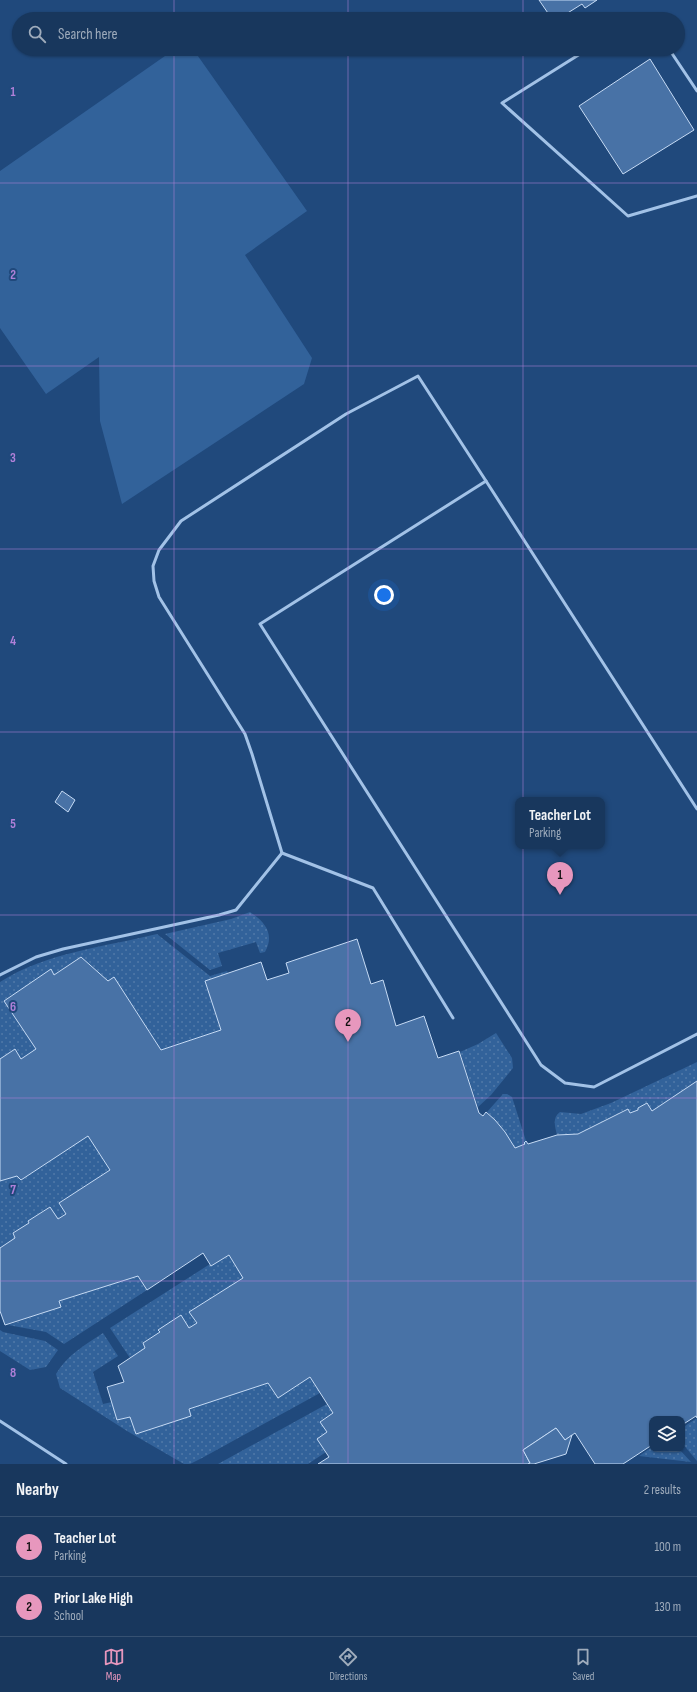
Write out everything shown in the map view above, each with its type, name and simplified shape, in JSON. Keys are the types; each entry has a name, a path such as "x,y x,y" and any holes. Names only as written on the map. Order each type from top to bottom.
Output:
{"lane":[{"path":"577,56 502,103 628,216 697,196"},
{"path":"674,56 697,91"},
{"path":"282,854 245,734 159,597 154,581 153,566 159,550 181,521 346,414 418,376 697,809"},
{"path":"486,481 260,624 541,1065 566,1083 594,1087 697,1034"},
{"path":"0,975 36,957 63,949 236,910 282,854"},
{"path":"282,854 373,888 454,1018"},
{"path":"0,1421 66,1464"}],"shaded area":[{"path":"165,56 198,56 307,211 245,255 312,358 304,384 122,504 100,421 99,357 46,394 0,328 0,171"},
{"path":"250,912 264,924 269,934 268,946 265,952 260,953 256,942 218,953 222,966 210,970 165,934 231,919"},
{"path":"157,934 210,976 227,971 228,973 205,981 221,1030 161,1050 122,989 108,981 81,957 54,975 51,970 4,1001 36,1049 21,1059 15,1049 0,1059 0,982 18,972 57,957"},
{"path":"496,1033 512,1058 513,1068 491,1095 478,1107 460,1052 478,1044"},
{"path":"697,1062 697,1081 652,1111 647,1104 630,1113 627,1109 578,1134 557,1135 555,1120 557,1114 560,1112 581,1114 611,1103"},
{"path":"503,1094 507,1094 512,1097 526,1141 524,1143 525,1144 515,1148 505,1132 487,1112"},
{"path":"88,1136 110,1170 59,1203 66,1214 58,1219 49,1207 28,1221 29,1223 13,1233 15,1238 0,1248 0,1181 17,1176 21,1180"},
{"path":"229,1255 243,1278 190,1312 197,1323 189,1328 158,1330 160,1332 143,1343 145,1348 130,1358 110,1328 210,1264 211,1266"},
{"path":"138,1276 147,1290 64,1344 46,1332 8,1325 61,1307 59,1301"},
{"path":"0,1330 3,1332 45,1341 58,1350 46,1367 30,1370 0,1351"},
{"path":"103,1333 118,1356 93,1372 103,1404 112,1402 117,1420 130,1417 136,1434 190,1416 189,1409 268,1383 278,1398 310,1377 320,1393 202,1458 190,1464 184,1464 127,1431 60,1388 56,1374 60,1367 83,1346"},
{"path":"327,1404 333,1413 321,1421 327,1432 326,1452 308,1464 218,1464"},
{"path":"697,1418 697,1461 685,1447 685,1426"},
{"path":"649,1449 649,1452 682,1452 691,1462 639,1456"}],"building":[{"path":"539,0 597,0 585,8 582,4 569,12 547,12"},
{"path":"650,59 694,130 623,174 579,106"},
{"path":"62,791 75,800 68,812 55,802"},
{"path":"357,939 371,984 383,980 396,1026 424,1016 438,1058 459,1051 479,1113 483,1116 486,1112 495,1120 515,1148 525,1144 524,1143 526,1141 528,1144 557,1135 578,1134 628,1109 630,1113 638,1110 638,1108 647,1103 652,1111 697,1081 697,1418 696,1416 685,1423 685,1416 649,1416 649,1447 623,1464 595,1464 575,1433 565,1440 556,1428 523,1450 530,1463 528,1464 318,1464 329,1457 317,1439 327,1432 320,1422 333,1413 310,1377 278,1398 268,1383 189,1409 191,1416 136,1434 130,1417 117,1420 107,1387 124,1382 118,1366 145,1348 143,1343 160,1332 158,1330 181,1315 189,1328 197,1323 189,1312 243,1278 229,1255 211,1266 203,1253 147,1290 138,1276 59,1301 61,1307 5,1325 0,1311 0,1248 15,1238 13,1233 50,1207 58,1219 66,1214 59,1203 110,1170 88,1136 21,1180 17,1176 0,1181 0,1059 15,1049 21,1059 36,1049 4,1001 51,969 54,975 81,957 108,981 114,977 161,1050 221,1030 205,981 261,962 267,980 289,973 286,963"},
{"path":"556,1428 565,1440 572,1435 566,1454 534,1464 528,1464 530,1463 523,1450"}],"place":[{"name":"Teacher Lot","path":"560,895"},
{"name":"Prior Lake High","path":"348,1042"}]}
